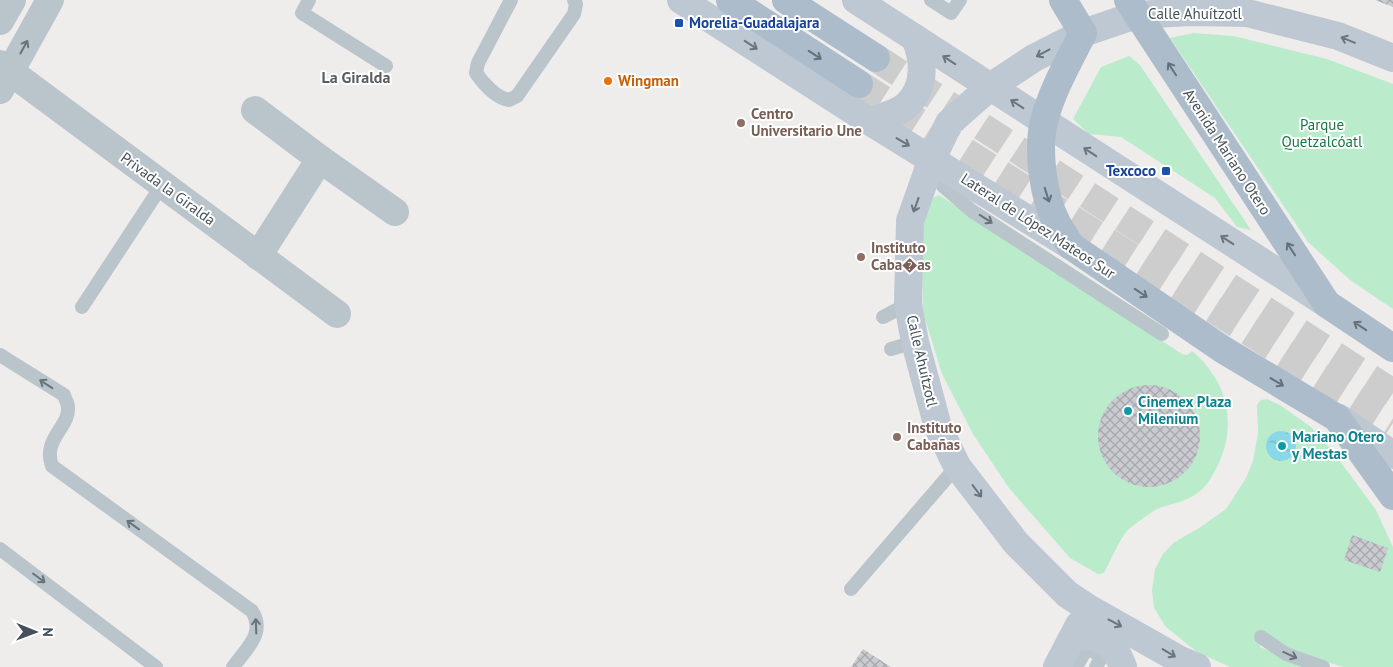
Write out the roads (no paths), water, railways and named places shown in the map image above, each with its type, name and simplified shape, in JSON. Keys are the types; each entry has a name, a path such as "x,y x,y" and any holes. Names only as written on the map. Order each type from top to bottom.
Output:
{"main road":[{"name":"Lateral de López Mateos Sur","path":"681,0 869,121 1072,246 1222,349 1337,418 1393,455"},
{"path":"730,0 859,84"},
{"path":"786,0 876,58"},
{"path":"856,0 1393,348"},
{"path":"1063,0 1083,33 1054,92 1044,122 1041,150 1044,184 1056,222 1072,246"},
{"name":"Calle Ahuítzotl","path":"1197,667 1180,660 1067,594 1016,543 957,466 903,346 908,304 910,221 932,159 949,123 990,87 1034,58 1132,7 1190,12 1246,7 1338,36 1393,58"},
{"name":"Avenida Mariano Otero","path":"1132,7 1327,304"},
{"path":"869,121 889,116 908,105 918,89 922,69 922,54 915,38"},
{"path":"1337,418 1393,496"},
{"path":"1057,667 1088,608"},
{"path":"1071,640 1079,637 1095,638 1110,644 1125,667"},
{"path":"1125,667 1142,637"}],"street":[{"path":"0,21 12,0"},
{"path":"3,75 50,0"},
{"name":"Privada la Giralda","path":"3,75 162,185 337,314"},
{"path":"256,110 320,159 396,212"},
{"path":"258,256 320,159"}],"lane":[{"path":"308,0 302,13 386,66"},
{"path":"510,0 478,63 476,73 486,85 504,100 517,96 574,14 576,4 574,0"},
{"path":"931,0 950,13 960,0"},
{"path":"932,159 943,186 972,211 1162,334"},
{"path":"82,307 162,185"},
{"path":"884,317 908,304"},
{"path":"0,355 64,395 68,406 48,456 52,466 252,611 257,622 255,636 233,667"},
{"path":"851,590 957,466"},
{"path":"0,549 156,667"},
{"path":"1261,637 1286,654 1323,667"},
{"path":"1076,667 1087,648 1102,656 1096,667"}],"water":[{"path":"1281,431 1292,435 1296,446 1292,457 1281,461 1270,457 1266,446 1270,435"}],"tunnel":[{"path":"876,58 1393,393"},
{"path":"859,84 1393,423"}],"place":[{"name":"Morelia-Guadalajara","path":"679,23"},
{"name":"Wingman","path":"608,81"},
{"name":"Centro Universitario Une","path":"741,123"},
{"name":"Texcoco","path":"1166,171"},
{"name":"Instituto Caba�as","path":"861,257"},
{"name":"Cinemex Plaza Milenium","path":"1128,411"},
{"name":"Instituto Cabañas","path":"897,437"},
{"name":"Mariano Otero y Mestas","path":"1282,446"}],"district":[{"name":"La Giralda","path":"356,77"}],"park label":[{"name":"Parque Quetzalcóatl","path":"1322,134"}]}
